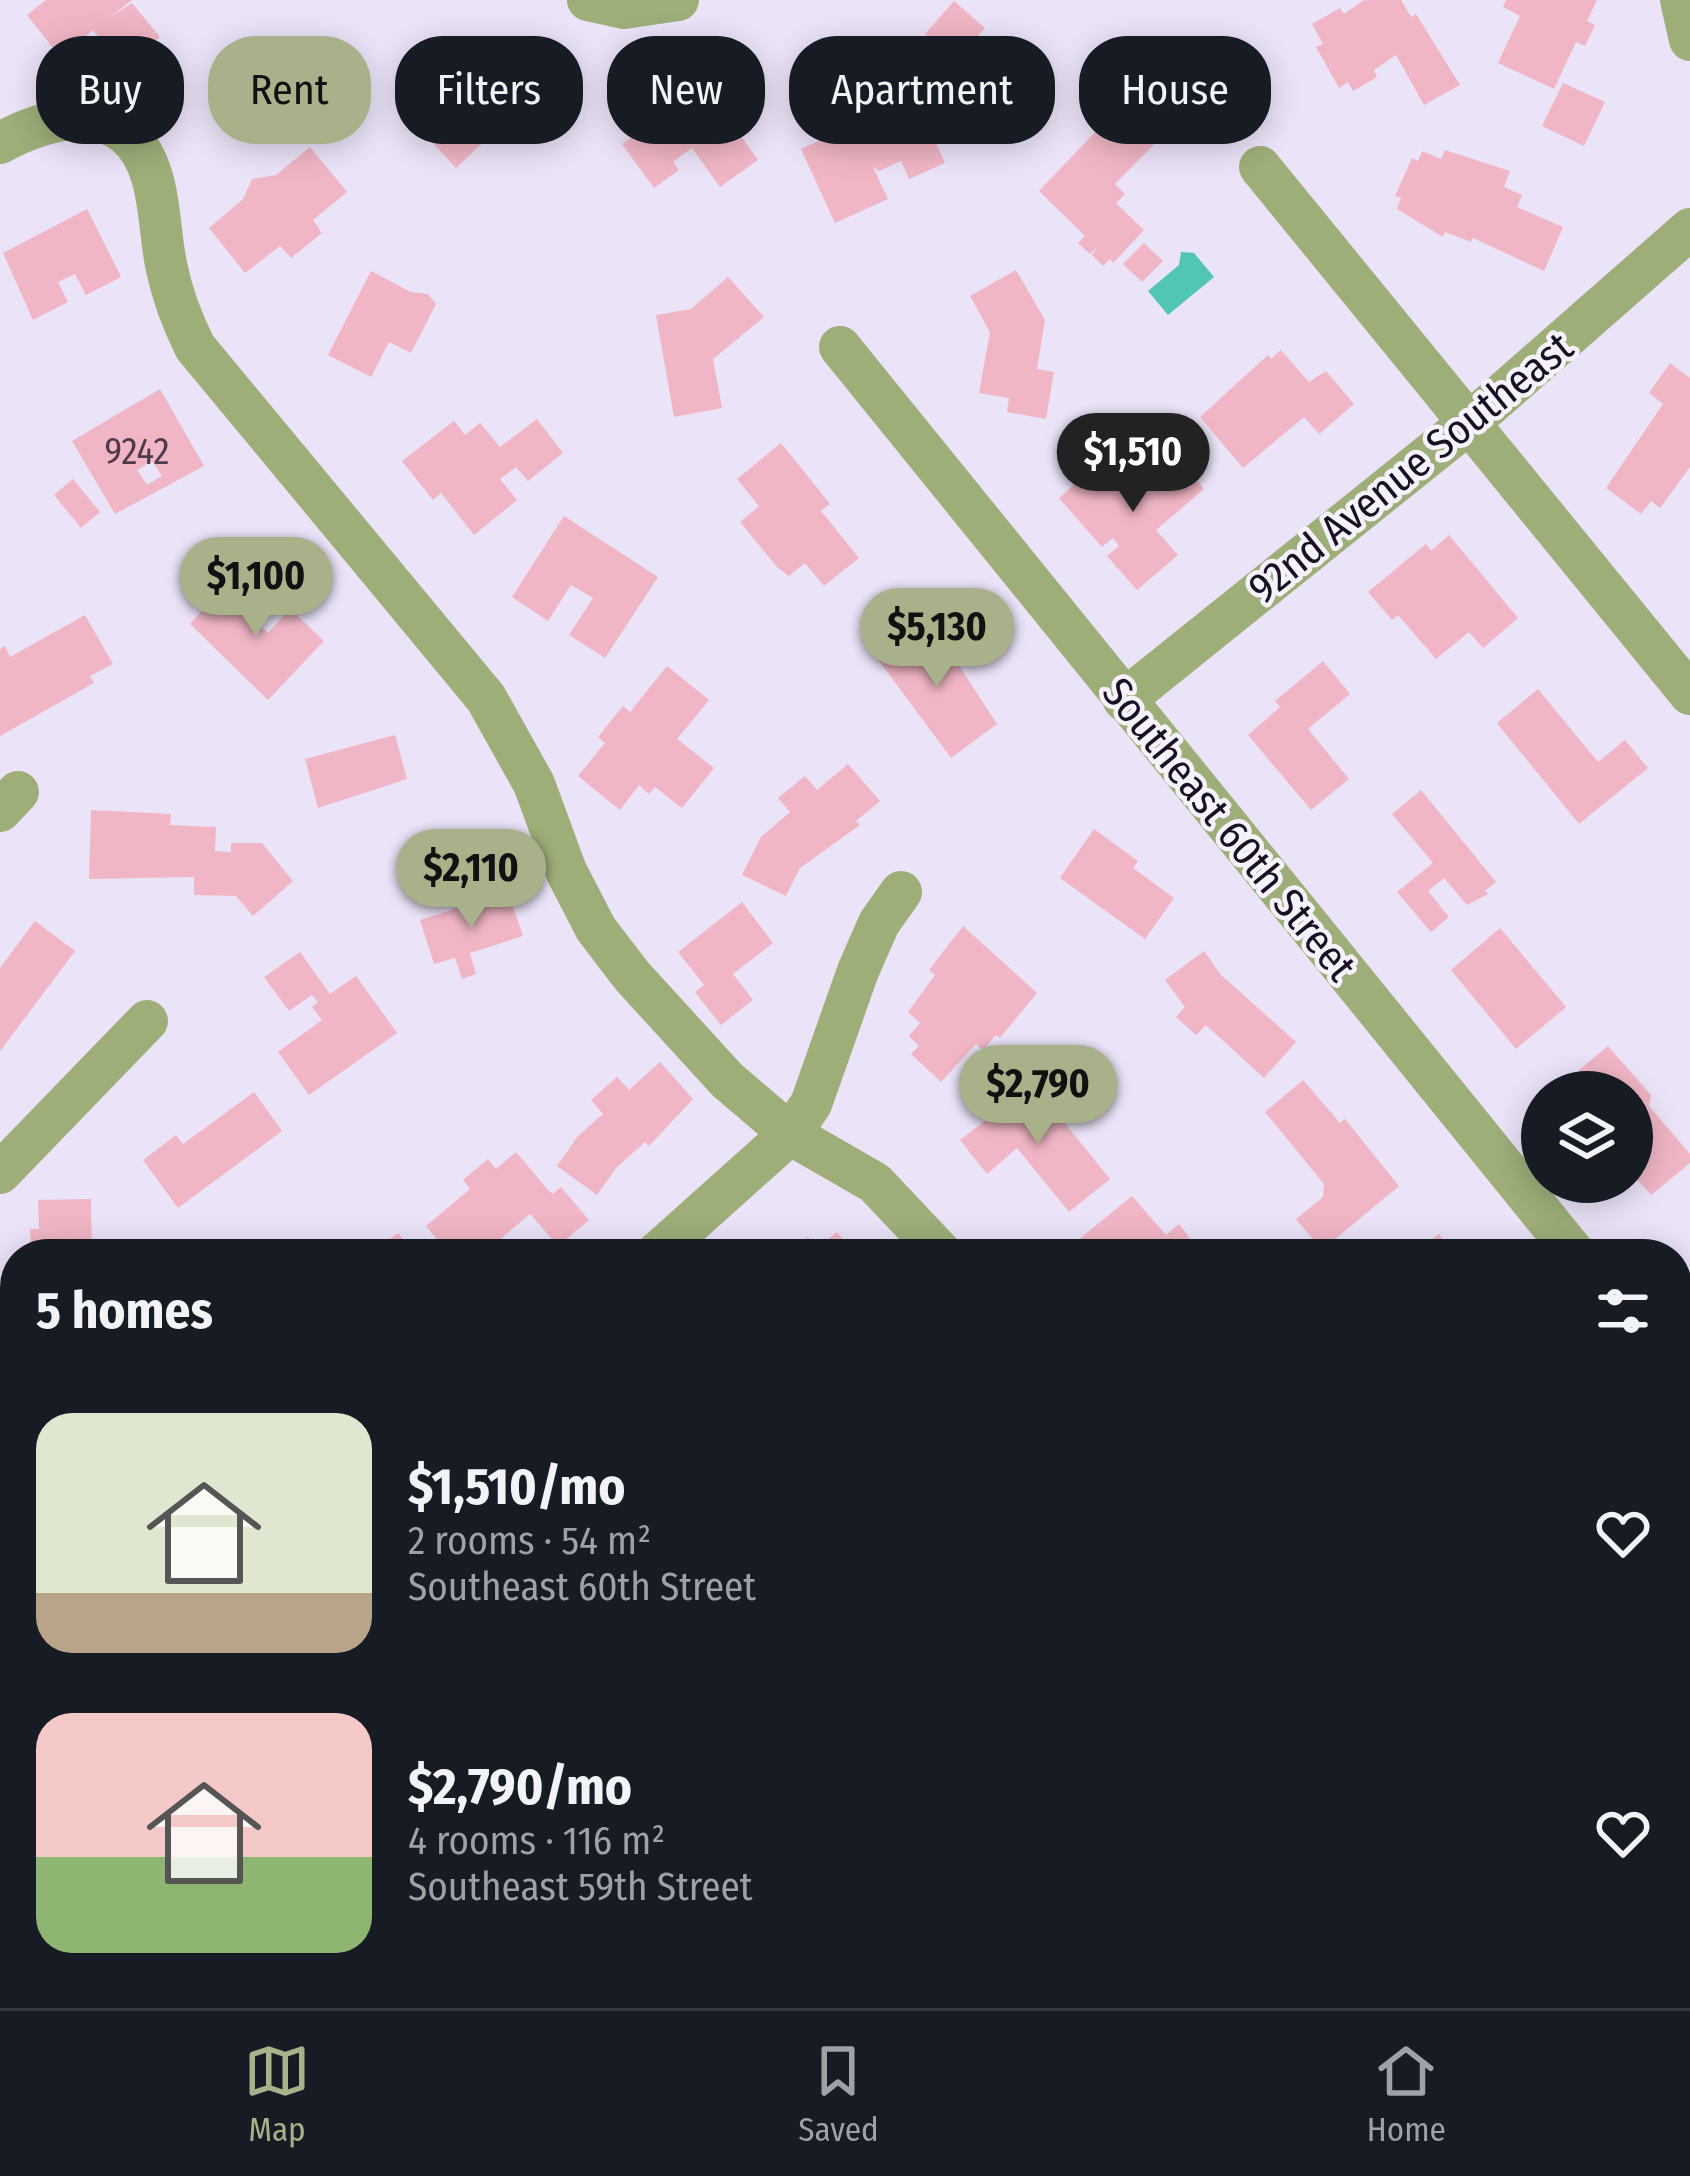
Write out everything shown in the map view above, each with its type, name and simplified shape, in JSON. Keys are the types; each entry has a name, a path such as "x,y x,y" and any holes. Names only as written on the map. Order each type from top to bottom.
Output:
{"street":[{"path":"588,0 624,8 678,0"},
{"path":"1681,0 1690,40"},
{"path":"0,143 72,116 108,123 133,142 151,174 165,264 178,311 195,347 486,698 534,784 566,871 596,928 632,976 727,1080 790,1135 875,1183 928,1239"},
{"path":"1260,167 1690,694"},
{"name":"92nd Avenue Southeast","path":"1124,700 1469,423 1690,229"},
{"name":"Southeast 60th Street","path":"840,347 1563,1239"},
{"path":"673,1239 790,1135 811,1104 879,923 901,892"},
{"path":"0,1172 147,1021"}],"shaded area":[{"path":"1181,252 1194,253 1214,277 1168,315 1148,291 1179,265"}],"building":[{"path":"46,0 132,0 110,17 132,3 159,36 98,36 93,30 86,36 44,36 27,15"},
{"path":"1364,0 1401,0 1411,17 1416,14 1460,85 1424,105 1396,55 1374,70 1377,77 1353,91 1348,82 1339,88 1316,47 1323,44 1312,24 1340,8 1344,14"},
{"path":"1506,0 1597,0 1587,21 1595,25 1585,46 1576,42 1554,89 1498,63 1520,16 1503,7"},
{"path":"954,1 985,28 978,36 925,34"},
{"path":"1563,83 1605,102 1584,146 1542,126"},
{"path":"434,144 481,144 456,168"},
{"path":"622,144 747,144 758,160 720,187 692,148 673,162 679,170 654,188"},
{"path":"812,144 936,144 945,163 909,179 901,161 879,171 873,167 888,199 835,223 801,149"},
{"path":"1084,144 1154,144 1115,184 1125,194 1116,203 1144,230 1113,263 1110,259 1103,266 1092,255 1097,247 1090,254 1078,243 1085,236 1039,191"},
{"path":"310,147 347,192 313,220 322,233 291,258 280,246 245,273 209,228 243,199 252,179 276,175"},
{"path":"1445,150 1510,171 1504,187 1522,195 1517,207 1563,227 1544,271 1473,238 1471,242 1445,232 1443,237 1397,209 1401,198 1395,196 1412,158 1418,161 1422,151 1441,159"},
{"path":"87,209 121,277 86,295 75,274 58,282 68,302 33,320 3,253"},
{"path":"1144,243 1163,261 1142,282 1123,264"},
{"path":"1016,270 1045,320 1037,369 1054,372 1046,419 1007,412 1009,398 979,393 990,332 970,296"},
{"path":"371,271 411,292 428,294 436,304 411,353 389,342 371,377 328,355"},
{"path":"728,277 764,317 713,359 722,408 674,417 656,315 691,309"},
{"path":"1281,350 1309,382 1326,371 1354,404 1319,434 1304,417 1243,468 1200,417 1268,355 1271,359"},
{"path":"1670,363 1690,378 1690,467 1660,508 1651,501 1641,514 1606,488 1663,404 1649,393"},
{"path":"160,389 204,466 115,514 72,441","holes":["152,461 162,476 147,485 137,470"]},
{"path":"537,419 563,453 528,481 516,467 500,479 517,500 474,535 441,493 433,500 402,461 454,421 465,435 480,423 500,447"},
{"path":"781,443 830,504 821,511 859,558 824,586 805,563 789,576 777,567 740,522 759,506 737,479"},
{"path":"1173,453 1204,489 1156,530 1178,555 1137,590 1107,556 1119,546 1113,538 1102,547 1059,498 1101,462 1127,492"},
{"path":"73,479 100,512 81,528 54,495"},
{"path":"564,516 658,577 605,658 569,635 593,598 571,585 548,621 512,597"},
{"path":"1449,535 1518,618 1483,648 1469,632 1436,659 1398,615 1392,620 1368,592 1426,544 1431,551"},
{"path":"231,580 266,612 256,622 268,633 290,609 324,641 268,700 190,624"},
{"path":"85,615 113,664 90,676 94,683 0,736 0,649 5,646 10,657"},
{"path":"917,623 939,653 947,647 997,724 951,758 874,654"},
{"path":"1323,661 1350,694 1308,729 1349,779 1311,810 1248,735 1280,707 1275,701"},
{"path":"667,666 709,700 677,739 714,768 682,808 655,787 649,794 639,785 620,810 578,776 605,743 598,737 623,706 630,712"},
{"path":"1538,689 1598,762 1625,740 1648,768 1579,824 1497,723"},
{"path":"395,735 407,779 318,808 305,759"},
{"path":"848,764 880,801 856,821 860,825 800,868 786,896 742,875 761,837 790,812 778,798 805,776 817,790"},
{"path":"1421,790 1496,882 1485,891 1488,894 1467,905 1444,878 1428,891 1449,917 1431,932 1397,892 1433,863 1392,814"},
{"path":"91,810 171,814 170,825 216,827 215,851 231,852 231,843 262,843 293,881 253,916 236,896 194,895 194,877 89,879"},
{"path":"1094,829 1138,861 1133,868 1174,898 1145,939 1060,878"},
{"path":"508,892 523,936 470,953 476,974 462,979 455,958 434,964 420,920"},
{"path":"742,902 773,943 733,974 753,1000 721,1025 695,992 704,985 678,952"},
{"path":"35,921 75,951 0,1051 0,968"},
{"path":"963,926 1037,993 1000,1038 996,1035 983,1050 976,1044 941,1082 911,1054 919,1046 909,1036 920,1023 908,1012 935,975 929,970"},
{"path":"1500,928 1566,1007 1516,1049 1451,970"},
{"path":"1204,951 1220,974 1296,1042 1264,1078 1206,1025 1196,1035 1176,1017 1185,1007 1165,980"},
{"path":"300,952 330,994 356,976 397,1033 309,1095 278,1052 322,1020 312,1007 318,1002 312,995 289,1011 264,977"},
{"path":"1608,1046 1630,1071 1580,1071"},
{"path":"660,1062 693,1099 649,1146 645,1142 616,1168 597,1195 557,1166 578,1136 603,1114 591,1100 617,1077 629,1090"},
{"path":"1303,1080 1340,1123 1345,1119 1399,1186 1335,1239 1313,1239 1296,1219 1323,1197 1324,1184 1265,1112"},
{"path":"1033,1084 1110,1179 1069,1212 1017,1148 987,1174 960,1140"},
{"path":"254,1092 282,1131 178,1208 143,1160 176,1135 183,1144"},
{"path":"1653,1111 1690,1154 1690,1163 1653,1193"},
{"path":"516,1152 548,1190 553,1194 561,1187 589,1220 566,1239 552,1239 530,1214 500,1239 437,1239 426,1226 470,1189 463,1180 488,1159 496,1169"},
{"path":"1132,1196 1166,1235 1179,1224 1190,1239 1079,1239"},
{"path":"91,1199 92,1239 30,1239 30,1229 39,1229 38,1200"}]}
